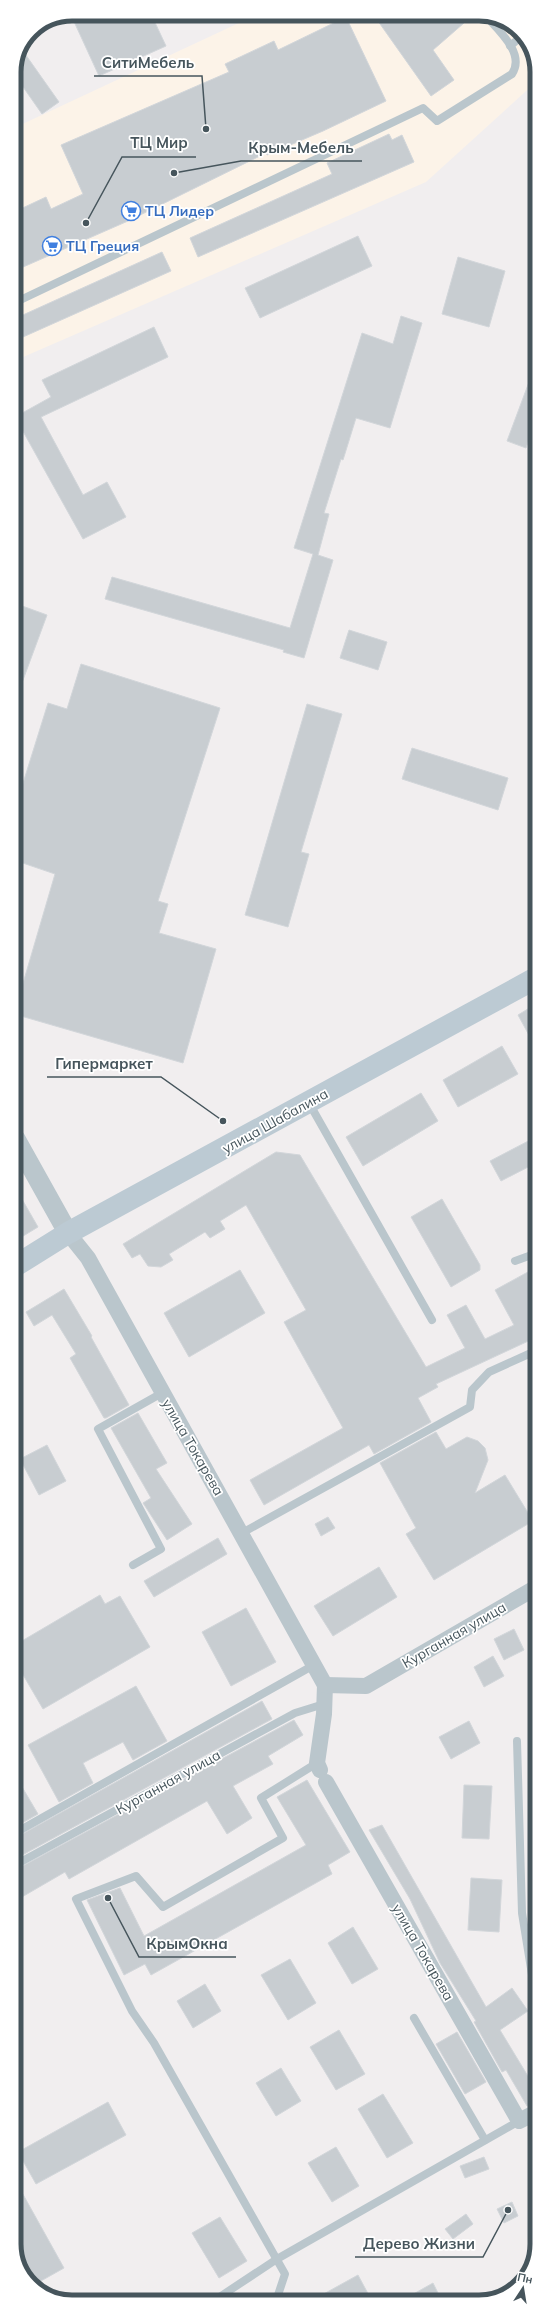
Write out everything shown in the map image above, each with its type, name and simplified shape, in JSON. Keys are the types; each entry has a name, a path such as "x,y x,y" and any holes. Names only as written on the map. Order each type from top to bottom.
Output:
{"main road":[{"name":"улица Шабалина","path":"21,1262 68,1233 530,981"}],"street":[{"name":"улица Токарева","path":"21,1150 68,1233 88,1258 325,1685"},
{"name":"Курганная улица","path":"325,1685 366,1686 530,1591"},
{"path":"321,1772 325,1685"},
{"name":"улица Токарева","path":"321,1772 519,2121"},
{"path":"519,2121 530,2116"}],"lane":[{"path":"21,300 423,108 437,120 512,74 516,64 516,59 510,46 491,23"},
{"path":"510,46 518,39"},
{"path":"308,1102 432,1320"},
{"path":"515,1261 530,1255"},
{"path":"242,1533 470,1407 472,1390 489,1372 530,1353"},
{"path":"133,1565 161,1549 98,1428 162,1393"},
{"path":"21,1830 314,1665"},
{"name":"Курганная улица","path":"21,1862 295,1713 324,1704"},
{"path":"517,1741 522,1913 530,1962"},
{"path":"278,2295 285,2274 154,2043 132,2011 76,1899 136,1876 163,1907 283,1838 261,1798 321,1772"},
{"path":"414,2018 485,2140"},
{"path":"223,2295 277,2260 519,2121"}],"shaded area":[{"path":"243,21 482,21 499,25 513,34 523,46 529,62 530,87 426,182 21,358 21,125"}],"building":[{"path":"74,21 154,21 166,46 99,76"},
{"path":"338,21 348,21 386,101 323,131 267,155 266,153 128,221 21,268 21,209 46,197 51,209 83,194 61,145 229,72 225,64 274,41 278,50"},
{"path":"378,21 462,21 464,23 433,50 454,80 431,96"},
{"path":"25,53 59,102 42,114 21,84 22,62"},
{"path":"389,134 392,140 402,135 414,162 198,257 190,238 332,174 327,163"},
{"path":"358,236 372,266 260,318 245,288"},
{"path":"162,252 171,271 21,338 21,316"},
{"path":"458,257 505,271 489,327 442,314"},
{"path":"401,316 422,323 390,428 356,418 343,460 341,459 324,513 329,514 318,555 333,560 304,658 283,652 284,650 105,599 112,577 290,628 313,554 294,548 362,333 393,344"},
{"path":"154,327 168,357 41,417 83,495 107,482 126,517 83,539 21,428 21,414 51,397 42,380"},
{"path":"530,379 530,437 526,448 507,441"},
{"path":"21,606 47,615 21,685"},
{"path":"349,630 387,642 378,670 340,658"},
{"path":"81,664 220,708 158,901 168,904 159,933 216,949 183,1063 21,1016 21,990 55,874 21,862 21,790 48,703 67,709"},
{"path":"307,704 342,714 301,852 309,854 288,927 245,915"},
{"path":"412,748 508,778 498,810 402,779"},
{"path":"530,1008 530,1037 518,1015"},
{"path":"502,1046 518,1074 458,1107 443,1080"},
{"path":"421,1093 438,1121 363,1166 346,1137"},
{"path":"530,1140 530,1166 501,1181 490,1161"},
{"path":"276,1152 300,1155 426,1367 465,1348 447,1315 466,1305 485,1339 514,1325 495,1290 530,1271 530,1340 436,1384 438,1387 418,1398 431,1422 374,1454 369,1445 264,1505 250,1480 343,1428 284,1322 306,1310 246,1205 220,1221 225,1229 210,1238 205,1232 169,1254 173,1260 161,1267 148,1266 140,1254 132,1258 123,1244"},
{"path":"21,1197 38,1227 21,1237"},
{"path":"442,1199 480,1265 480,1270 451,1287 411,1217"},
{"path":"240,1270 265,1313 189,1357 164,1313"},
{"path":"64,1289 92,1336 91,1337 129,1405 106,1418 104,1418 70,1358 76,1354 52,1315 34,1326 26,1312"},
{"path":"138,1413 167,1463 156,1469 192,1524 167,1540 143,1503 151,1498 111,1428"},
{"path":"436,1432 446,1449 467,1437 478,1441 485,1448 488,1460 475,1493 505,1475 530,1516 530,1523 434,1580 406,1534 416,1528 380,1463"},
{"path":"47,1445 66,1481 39,1495 21,1458"},
{"path":"328,1517 335,1528 321,1536 315,1524"},
{"path":"218,1538 227,1554 154,1597 144,1581"},
{"path":"379,1567 397,1597 333,1636 314,1606"},
{"path":"100,1595 105,1604 120,1596 150,1647 43,1709 21,1671 21,1641"},
{"path":"246,1608 276,1662 231,1686 202,1632"},
{"path":"514,1629 524,1650 504,1660 494,1639"},
{"path":"493,1656 504,1676 484,1687 474,1667"},
{"path":"136,1686 167,1741 133,1760 123,1742 83,1763 93,1783 59,1802 28,1745"},
{"path":"262,1701 272,1719 21,1856 21,1835"},
{"path":"294,1720 303,1735 268,1756 273,1764 233,1786 252,1818 227,1834 207,1801 69,1879 65,1872 21,1898 21,1867"},
{"path":"469,1721 480,1743 451,1759 439,1737"},
{"path":"307,1780 350,1852 328,1865 332,1874 151,1975 145,1964 124,1975 87,1900 120,1888 144,1936 306,1845 277,1797"},
{"path":"21,1785 38,1814 21,1824"},
{"path":"464,1785 492,1786 489,1839 462,1838"},
{"path":"382,1825 486,2007 512,1988 528,2011 500,2030 530,2079 530,2105 527,2106 506,2070 502,2072 474,2022 476,2021 440,1963 410,1899 369,1830"},
{"path":"471,1878 502,1880 499,1932 468,1930"},
{"path":"353,1927 378,1969 352,1984 328,1943"},
{"path":"290,1959 316,2003 288,2020 261,1975"},
{"path":"205,1984 221,2011 193,2028 177,2001"},
{"path":"339,2030 365,2074 336,2090 310,2047"},
{"path":"457,2032 486,2082 465,2094 436,2044"},
{"path":"281,2068 301,2101 276,2116 256,2083"},
{"path":"383,2094 413,2143 387,2158 358,2109"},
{"path":"108,2102 126,2135 36,2184 21,2157 21,2150"},
{"path":"336,2147 359,2186 332,2202 308,2163"},
{"path":"484,2157 489,2169 465,2178 460,2166"},
{"path":"21,2191 64,2268 38,2282 28,2270 22,2254 21,2244"},
{"path":"512,2202 518,2216 504,2223 497,2209"},
{"path":"466,2214 473,2224 453,2239 445,2229"},
{"path":"220,2217 247,2261 219,2278 192,2233"},
{"path":"358,2275 369,2295 322,2295"},
{"path":"433,2283 439,2295 412,2295"}],"place":[{"name":"СитиМебель","path":"206,129"},
{"name":"Крым-Мебель","path":"174,173"},
{"name":"ТЦ Лидер","path":"131,211"},
{"name":"ТЦ Мир","path":"86,223"},
{"name":"ТЦ Греция","path":"52,246"},
{"name":"Гипермаркет","path":"223,1121"},
{"name":"КрымОкна","path":"108,1898"},
{"name":"Дерево Жизни","path":"508,2210"}]}
